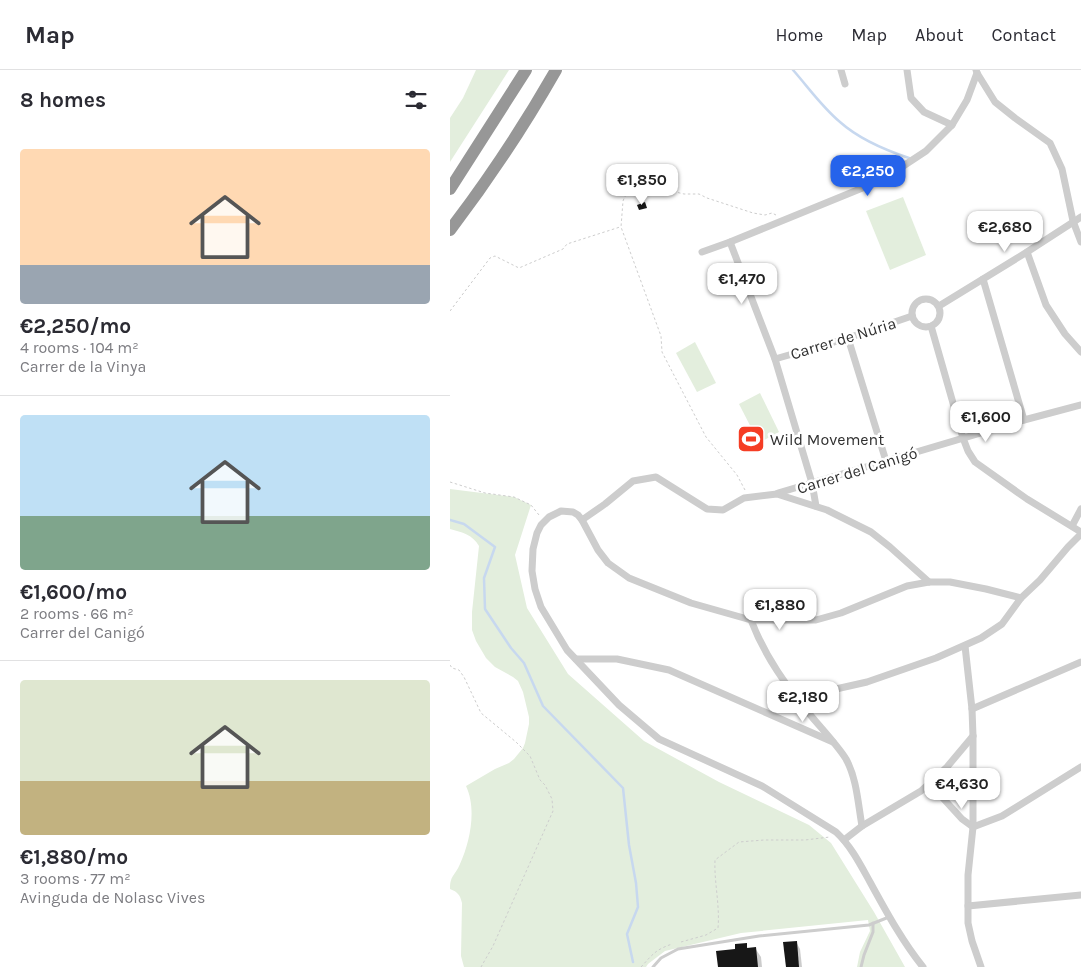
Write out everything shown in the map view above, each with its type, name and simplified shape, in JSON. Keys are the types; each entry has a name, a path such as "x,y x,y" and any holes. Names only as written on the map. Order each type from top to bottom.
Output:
{"highway":[{"path":"450,189 526,70"},
{"path":"450,230 503,157 556,70"}],"street":[{"path":"841,70 845,84"},
{"path":"906,70 912,98 924,112 952,125"},
{"path":"702,252 882,180 926,151 952,125 967,100 977,72"},
{"path":"977,72 994,102 1050,143 1062,169 1074,222 1081,242"},
{"path":"939,306 1081,217"},
{"path":"730,242 775,359 812,483 816,506"},
{"path":"1027,252 1046,304 1066,334 1081,352"},
{"path":"983,279 1024,420"},
{"path":"924,298 932,300 939,306 940,317 931,326 920,326 912,316 913,307 924,298"},
{"name":"Carrer de Núria","path":"775,359 848,338 912,316"},
{"path":"796,698 867,682 936,658 981,638 1002,624 1021,598 1040,580 1081,533 1027,499 975,462 963,438 931,326"},
{"path":"848,338 886,461"},
{"name":"Carrer del Canigó","path":"777,494 1024,420 1081,405"},
{"path":"582,520 634,481 656,477 707,509 723,510 744,498 777,494 816,506 850,520 871,532 929,582"},
{"path":"1072,526 1081,509"},
{"path":"923,967 911,952 852,851 836,832 762,786 659,739 619,705 568,650 542,607 535,589 532,571 533,549 537,533 541,524 549,517 561,511 573,512 582,520 598,550 608,563 629,578 691,604 751,620 816,620 841,613 907,586 929,582 950,582 1021,598"},
{"path":"751,620 759,640 782,678 796,698 846,758 853,775 862,826"},
{"path":"965,646 973,736 973,826 968,875 968,923 981,967"},
{"path":"576,658 617,659 669,670 832,742"},
{"path":"972,709 1081,662"},
{"path":"844,840 862,826 930,784 973,736"},
{"path":"930,784 962,820 973,826 1002,816 1081,767"},
{"path":"968,906 1081,895"}],"lane":[{"path":"653,967 661,958 678,949 759,936 869,925 890,917"},
{"path":"861,967 873,932 873,923"}],"path":[{"path":"744,498 745,488 737,475 706,437 662,352 661,336 621,227 623,201 625,196 635,192 659,188 684,194 699,194 754,213 765,215 772,213 784,220"},
{"path":"450,311 490,258 495,256 519,268 563,250 567,244 621,227"},
{"path":"450,482 485,493 514,497 532,505 544,522"},
{"path":"450,665 452,668 459,670 464,677 481,714 516,742 530,756 540,780 552,800 553,811 493,946 481,967"},
{"path":"641,967 660,948 706,935 718,928 719,915 715,860 739,842 805,840 830,837 836,832"}],"green space":[{"path":"476,70 509,70 450,162 450,118 463,98"},
{"path":"903,197 926,255 890,270 866,211"},
{"path":"695,342 716,383 697,392 676,353"},
{"path":"760,393 779,432 759,443 739,404"},
{"path":"450,489 514,497 531,505 515,555 527,608 568,674 644,741 719,782 809,825 831,843 874,912 905,967 857,967 860,952 870,931 868,920 741,933 665,951 646,967 464,967 461,956 462,903 458,894 450,889 450,884 467,846 471,825 471,805 466,786 514,759 525,743 529,717 523,692 518,681 495,667 486,658 472,630 479,546 470,537 450,529"}],"building":[{"path":"645,202 647,208 639,210 637,205"},
{"path":"797,941 799,967 786,967 783,942"},
{"path":"747,943 747,948 756,947 758,967 718,967 716,951 735,949 735,944"}],"waterway":[{"path":"793,70 827,110 847,128 873,143 909,158"},
{"path":"450,520 464,524 495,547 484,578 485,609 511,648 524,663 543,706 623,788 638,907 627,934 633,962"}],"place":[{"name":"Wild Movement","path":"751,439"}]}
